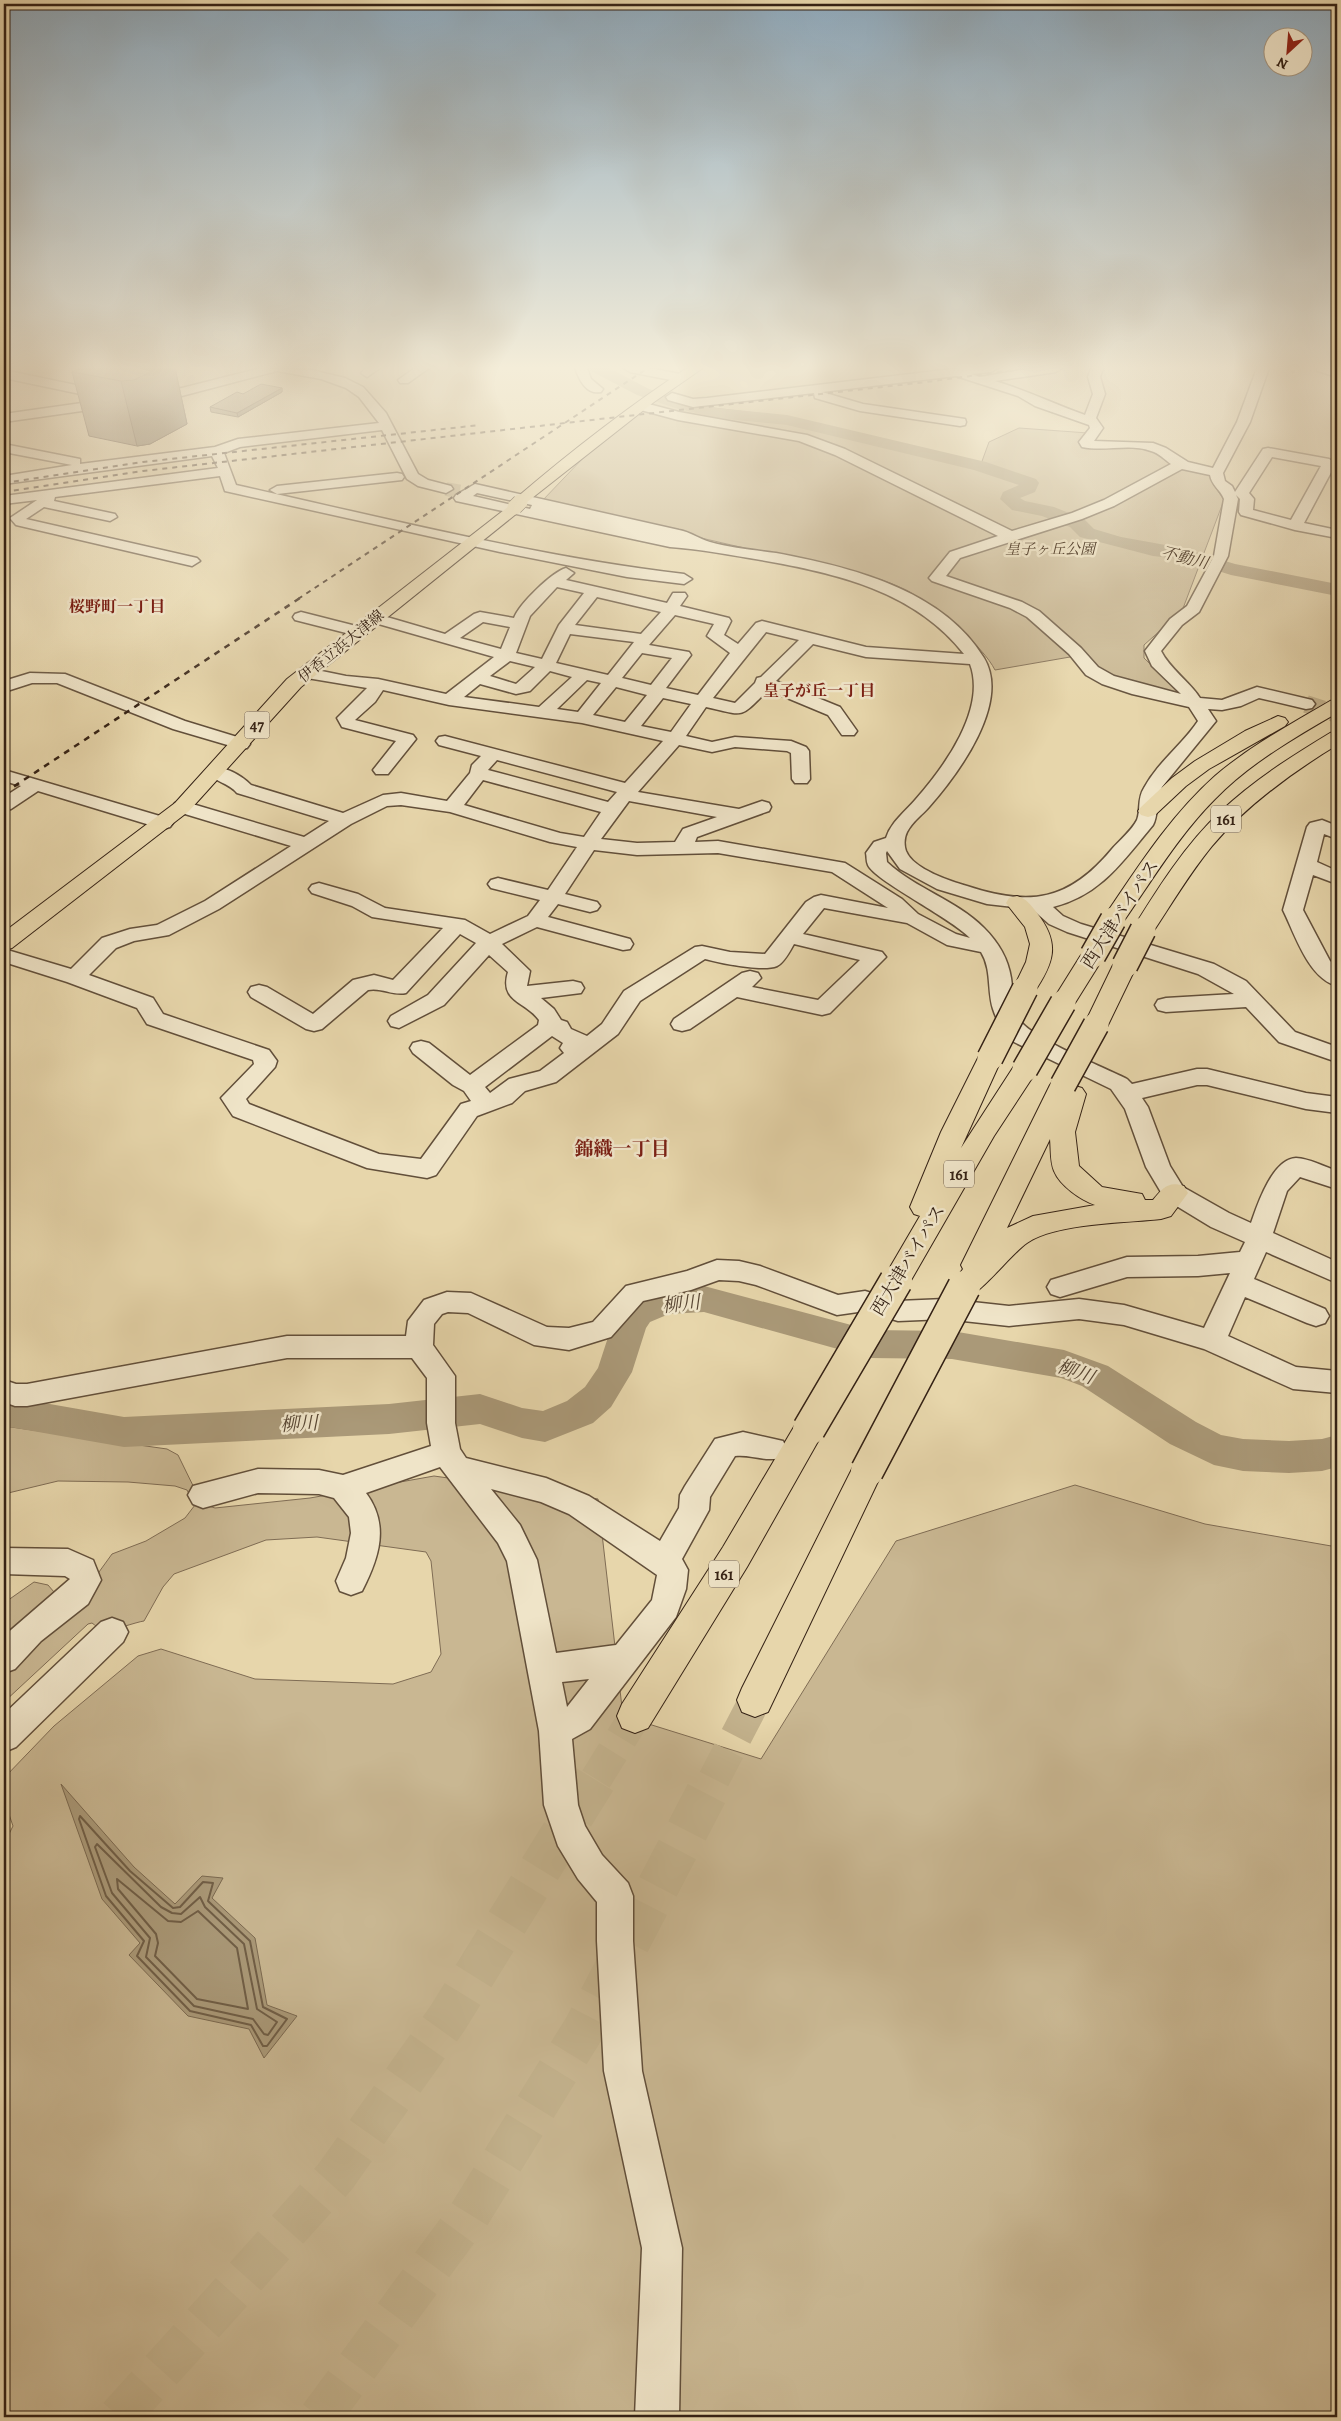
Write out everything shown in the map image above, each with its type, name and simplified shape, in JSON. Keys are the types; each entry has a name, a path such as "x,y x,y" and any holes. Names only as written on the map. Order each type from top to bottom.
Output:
{"main road":[{"name":"伊香立浜大津線","path":"4,943 182,807 216,772 294,683 471,541 520,505 546,481"},
{"path":"1148,811 1180,782 1252,735 1284,720 1337,700"},
{"name":"西大津バイパス","path":"635,1716 735,1556 984,1131 1024,1069 1113,920 1180,825 1208,794 1277,740 1337,705"},
{"name":"西大津バイパス","path":"1069,1086 1109,997 1143,930 1172,884 1194,854 1228,816 1298,760 1337,737"},
{"path":"896,1281 954,1132 1040,956 1043,942 1027,903"},
{"path":"1069,1086 1062,1132 1066,1169 1092,1194 1110,1200 1125,1202 1148,1196 1174,1193"},
{"path":"755,1700 867,1471 1069,1086"},
{"path":"964,1287 1000,1250 1017,1235 1033,1226 1070,1218 1161,1209 1174,1193"}],"street":[{"path":"93,481 95,486"},
{"path":"4,500 45,498 95,486 139,481"},
{"path":"228,481 230,488 471,541 627,572 693,562 842,572 888,586 906,595 956,634 977,660 982,673 982,693 979,715 955,759 928,796 898,830 894,842 897,852 906,864 926,879 990,899 1027,903 1061,900 1080,891 1100,874 1146,821 1148,811 1147,800 1156,782 1201,732 1207,721 1185,688 1158,662 1153,651 1176,622 1193,609 1221,556 1231,499 1227,489"},
{"path":"255,493 355,481"},
{"path":"403,481 410,486 442,494 456,484 443,481"},
{"path":"420,481 446,489"},
{"path":"899,481 1010,536"},
{"path":"1150,481 1109,503 1077,516 955,555 938,578 1016,605 1032,614 1075,651 1092,671 1108,680 1138,690 1196,703 1222,705 1235,702 1257,692 1306,704"},
{"path":"1218,481 1227,489 1243,490"},
{"path":"1249,481 1242,492 1247,499 1246,512 1295,526 1337,534"},
{"path":"1295,526 1319,481"},
{"path":"472,494 670,543 693,562"},
{"path":"45,498 110,517"},
{"path":"45,498 17,518 21,522 192,561"},
{"path":"520,505 693,562"},
{"path":"582,718 642,643 666,618 685,586 693,562"},
{"path":"449,700 507,655 523,614 554,582 580,563"},
{"path":"477,678 516,689 524,687 547,665 576,610 627,572"},
{"path":"554,582 626,600 723,620 715,636 740,652"},
{"path":"611,623 626,600"},
{"path":"301,617 358,631"},
{"path":"446,640 480,617 518,623"},
{"path":"374,618 446,640 614,680 656,692 739,708 809,638"},
{"path":"565,629 611,623 642,643 683,654 629,729"},
{"path":"399,1021 436,1000 488,943 535,920 590,844 612,809 675,739 740,652 762,626 866,652 977,660"},
{"path":"307,673 346,681 378,684 449,700 582,718 712,747 735,742 791,746 800,751 800,779"},
{"path":"542,713 584,674"},
{"path":"4,687 30,678 59,678 179,725 241,744"},
{"path":"764,682 834,711 848,731"},
{"path":"378,684 369,698 346,718 348,724 407,739 382,770"},
{"path":"445,741 628,793 740,815"},
{"path":"452,807 479,773 478,768 493,754"},
{"path":"216,772 237,781 244,789 344,820"},
{"path":"479,773 612,809"},
{"path":"4,775 163,823"},
{"path":"4,805 35,785"},
{"path":"75,977 109,943 130,935 162,931 212,905 344,820 383,802 401,799 452,807 557,838 590,844 637,849 718,847 838,867 895,903 911,918"},
{"path":"182,807 305,844"},
{"path":"685,848 685,839 690,833 762,807"},
{"path":"1337,833 1322,826 1317,827 1294,914 1321,964 1337,979"},
{"path":"894,842 881,846 876,853 877,864 889,875 976,930 988,946 996,962 1004,1013 1010,1026 1022,1037 1120,1084 1128,1093 1145,1128 1158,1167 1174,1193 1220,1220 1248,1261 1316,1316"},
{"path":"1307,865 1337,878"},
{"path":"498,884 590,906"},
{"path":"319,889 376,909 379,913 458,924 488,943 519,971 515,984 519,994 546,1012 550,1020 548,1028 508,1060 472,1085"},
{"path":"682,1024 737,989 771,961 813,906 821,901 911,918 922,922 950,939 967,945 988,946"},
{"path":"1027,903 1074,928 1206,969 1238,986 1287,1037 1337,1055"},
{"path":"535,920 623,944"},
{"path":"259,992 314,1024 361,985 374,982 398,988 458,924"},
{"path":"737,989 750,994 822,1008 833,1000 875,957 790,937"},
{"path":"4,955 75,977 145,1004 155,1019 260,1055 266,1061 264,1068 233,1098 241,1110 376,1162 427,1169 469,1110 504,1097 517,1085 548,1077 610,1029 632,996 702,952 730,959 771,961"},
{"path":"519,994 572,988"},
{"path":"1166,1005 1252,1000"},
{"path":"549,1024 559,1027 562,1034 578,1040 571,1048 583,1050"},
{"path":"421,1048 461,1080 472,1085 486,1105"},
{"path":"1128,1093 1188,1079 1207,1077 1306,1101 1337,1105"},
{"path":"1212,1341 1248,1261 1276,1187 1296,1167 1337,1180"},
{"path":"1060,1287 1127,1267 1198,1266 1248,1261 1337,1273"},
{"path":"657,2417 656,2395 662,2248 623,2071 615,1940 615,1896 590,1867 570,1834 561,1805 555,1731 522,1560 509,1534 446,1437 441,1376 419,1347 421,1321 433,1307 447,1302 471,1303 544,1338 569,1339 602,1330 635,1294 691,1280 717,1270 739,1271 760,1276 837,1305 865,1301 898,1310 945,1308 1009,1316 1079,1309 1124,1315 1212,1341 1293,1378 1337,1382"},
{"path":"4,1391 15,1395 27,1395 287,1347 419,1347"},
{"path":"343,1488 446,1437"},
{"path":"446,1437 546,1490 579,1505 673,1570 671,1589 665,1607 578,1718 555,1731"},
{"path":"664,1562 694,1510 695,1495 725,1447 734,1444 746,1444 773,1449"},
{"path":"203,1495 258,1481 319,1482 343,1488 356,1503 364,1517 365,1535 363,1552 359,1569 351,1581"},
{"path":"4,1560 68,1564 82,1570 86,1580 78,1594 30,1631 4,1658"},
{"path":"4,1736 112,1632"},
{"path":"543,1670 624,1659"}],"green space":[{"name":"皇子ヶ丘公園","path":"561,481 1212,481 1224,500 1182,611 1144,645 1144,658 1183,696 1115,678 1070,657 995,670 981,650 946,618 923,600 898,586 882,580 542,501"},
{"path":"4,1426 167,1449 178,1455 202,1504 215,1508 310,1498 434,1476 598,1499 623,1716 761,1759 896,1541 1075,1485 1205,1524 1337,1547 1337,2417 4,2417 4,1844 13,1826 4,1800 4,1778 54,1726 138,1656 161,1649 255,1679 393,1684 431,1672 441,1654 431,1561 426,1552 317,1537 266,1540 174,1574 163,1587 144,1621 106,1631 92,1623 88,1624 4,1702 4,1669 42,1632 86,1602 95,1592 99,1572 112,1554 146,1541 185,1518 195,1505 187,1490 175,1486 128,1482 58,1481 4,1494"},
{"path":"34,1582 48,1585 54,1592 54,1599 4,1645 4,1603"}],"water":[{"path":"61,1784 134,1867 175,1904 202,1876 223,1878 212,1898 255,1938 267,2005 297,2016 264,2058 249,2029 188,2016 129,1955 140,1943 102,1899"}],"waterway":[{"name":"不動川","path":"1024,481 1030,483 1029,488 1009,496 1009,499 1019,506 1047,511 1077,523 1087,533 1153,550 1182,554 1231,569 1337,590"},
{"name":"柳川","path":"4,1411 124,1432 389,1419 480,1409 522,1423 545,1427 580,1412 598,1397 614,1372 630,1322 638,1313 665,1301 704,1299 870,1344 952,1345 1064,1364 1095,1376 1183,1433 1214,1449 1243,1455 1289,1457 1322,1455 1337,1451"}],"tunnel":[{"path":"446,489 472,494"},
{"path":"1306,704 1337,714"},
{"path":"714,1779 755,1700"},
{"path":"596,1779 635,1716"},
{"path":"119,2417 335,2177 447,2019 597,1777"},
{"path":"320,2417 469,2215 585,2027 715,1777"}],"railway":[{"path":"4,483 17,481"},
{"path":"4,492 77,481"},
{"path":"298,599 477,481"},
{"path":"4,793 300,598"}],"district":[{"name":"桜野町一丁目","path":"117,606"},
{"name":"皇子が丘一丁目","path":"819,690"},
{"name":"錦織一丁目","path":"622,1148"}]}
